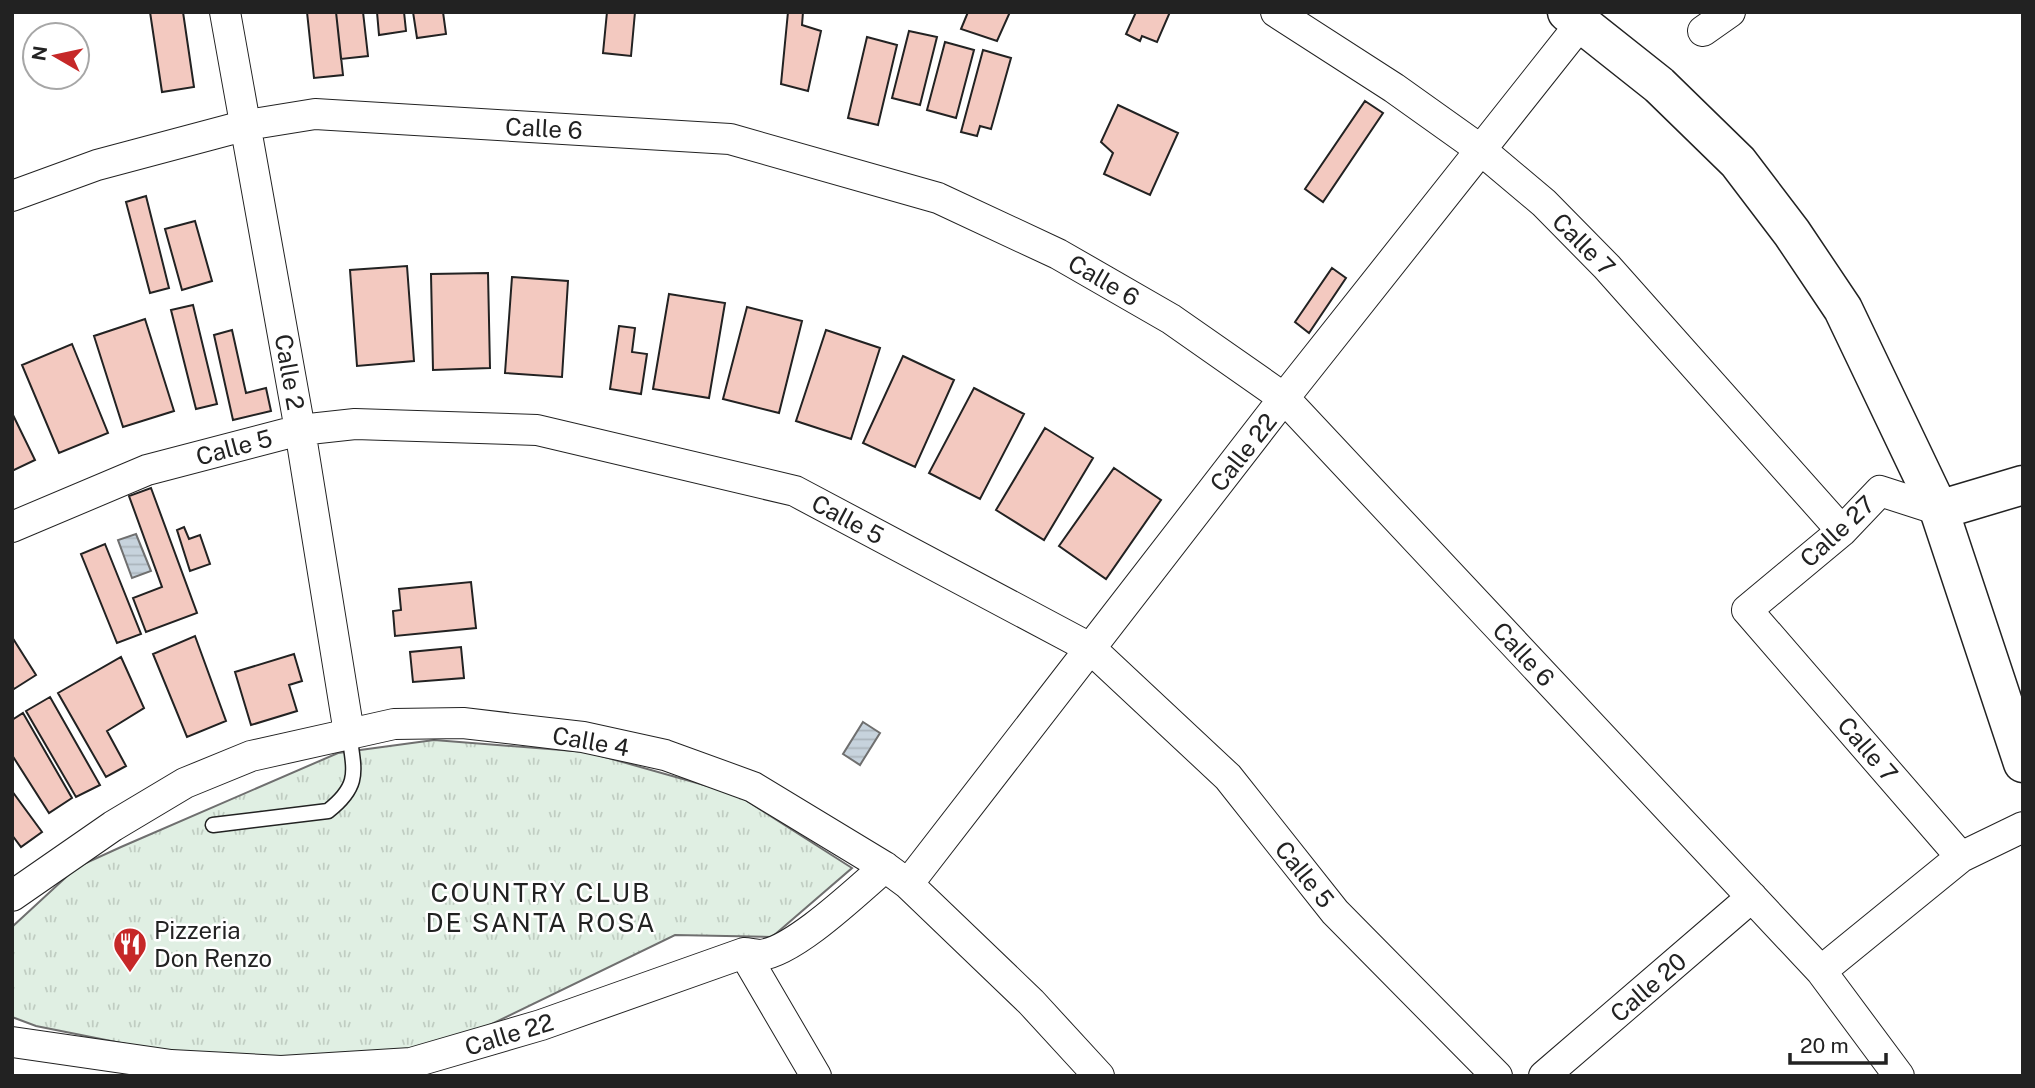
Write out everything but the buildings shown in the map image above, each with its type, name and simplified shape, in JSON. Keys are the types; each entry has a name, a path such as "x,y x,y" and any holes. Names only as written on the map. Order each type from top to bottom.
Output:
{"main road":[{"path":"1574,17 1659,85 1738,163 1791,233 1843,309 1939,510 2023,763"},
{"path":"1939,510 2023,485"}],"street":[{"name":"Calle 2","path":"225,12 300,430 349,733"},
{"name":"Calle 7","path":"1276,12 1394,88 1481,150 1544,204 1607,267 1842,531"},
{"path":"1703,30 1730,12"},
{"name":"Calle 22","path":"12,1042 171,1065 281,1071 412,1069 744,953 761,955 806,934 897,876 1090,648 1481,150 1574,17"},
{"name":"Calle 6","path":"12,196 97,165 247,124 315,114 730,139 938,198 962,209 1058,254 1171,319 1284,398 1821,971 1899,1076"},
{"name":"Calle 5","path":"12,527 147,470 300,430 355,424 537,430 795,491 1090,648 1227,777 1335,912 1497,1076"},
{"name":"Calle 27","path":"1747,610 1842,531 1880,491 1939,510"},
{"name":"Calle 7","path":"1747,610 1961,857"},
{"name":"Calle 4","path":"12,896 113,826 185,783 251,756 394,724 463,723 583,737 665,755 753,787 897,876 1031,1002 1099,1076"},
{"path":"1821,971 1961,857 2023,827"},
{"name":"Calle 20","path":"1544,1076 1752,897"},
{"path":"744,953 816,1076"}],"lane":[{"path":"213,825 328,811 342,800 355,776 349,733"}],"green space":[{"path":"434,740 587,752 736,794 852,868 772,937 675,935 467,1036 397,1058 245,1060 156,1050 36,1026 12,1017 12,927 77,867 338,753"}],"shaded area":[{"path":"136,534 151,571 132,578 118,540"},
{"path":"863,722 880,733 860,765 843,754"}],"place":[{"name":"Pizzeria Don Renzo","path":"130,974"}],"district":[{"name":"COUNTRY CLUB DE SANTA ROSA","path":"541,907"}]}
